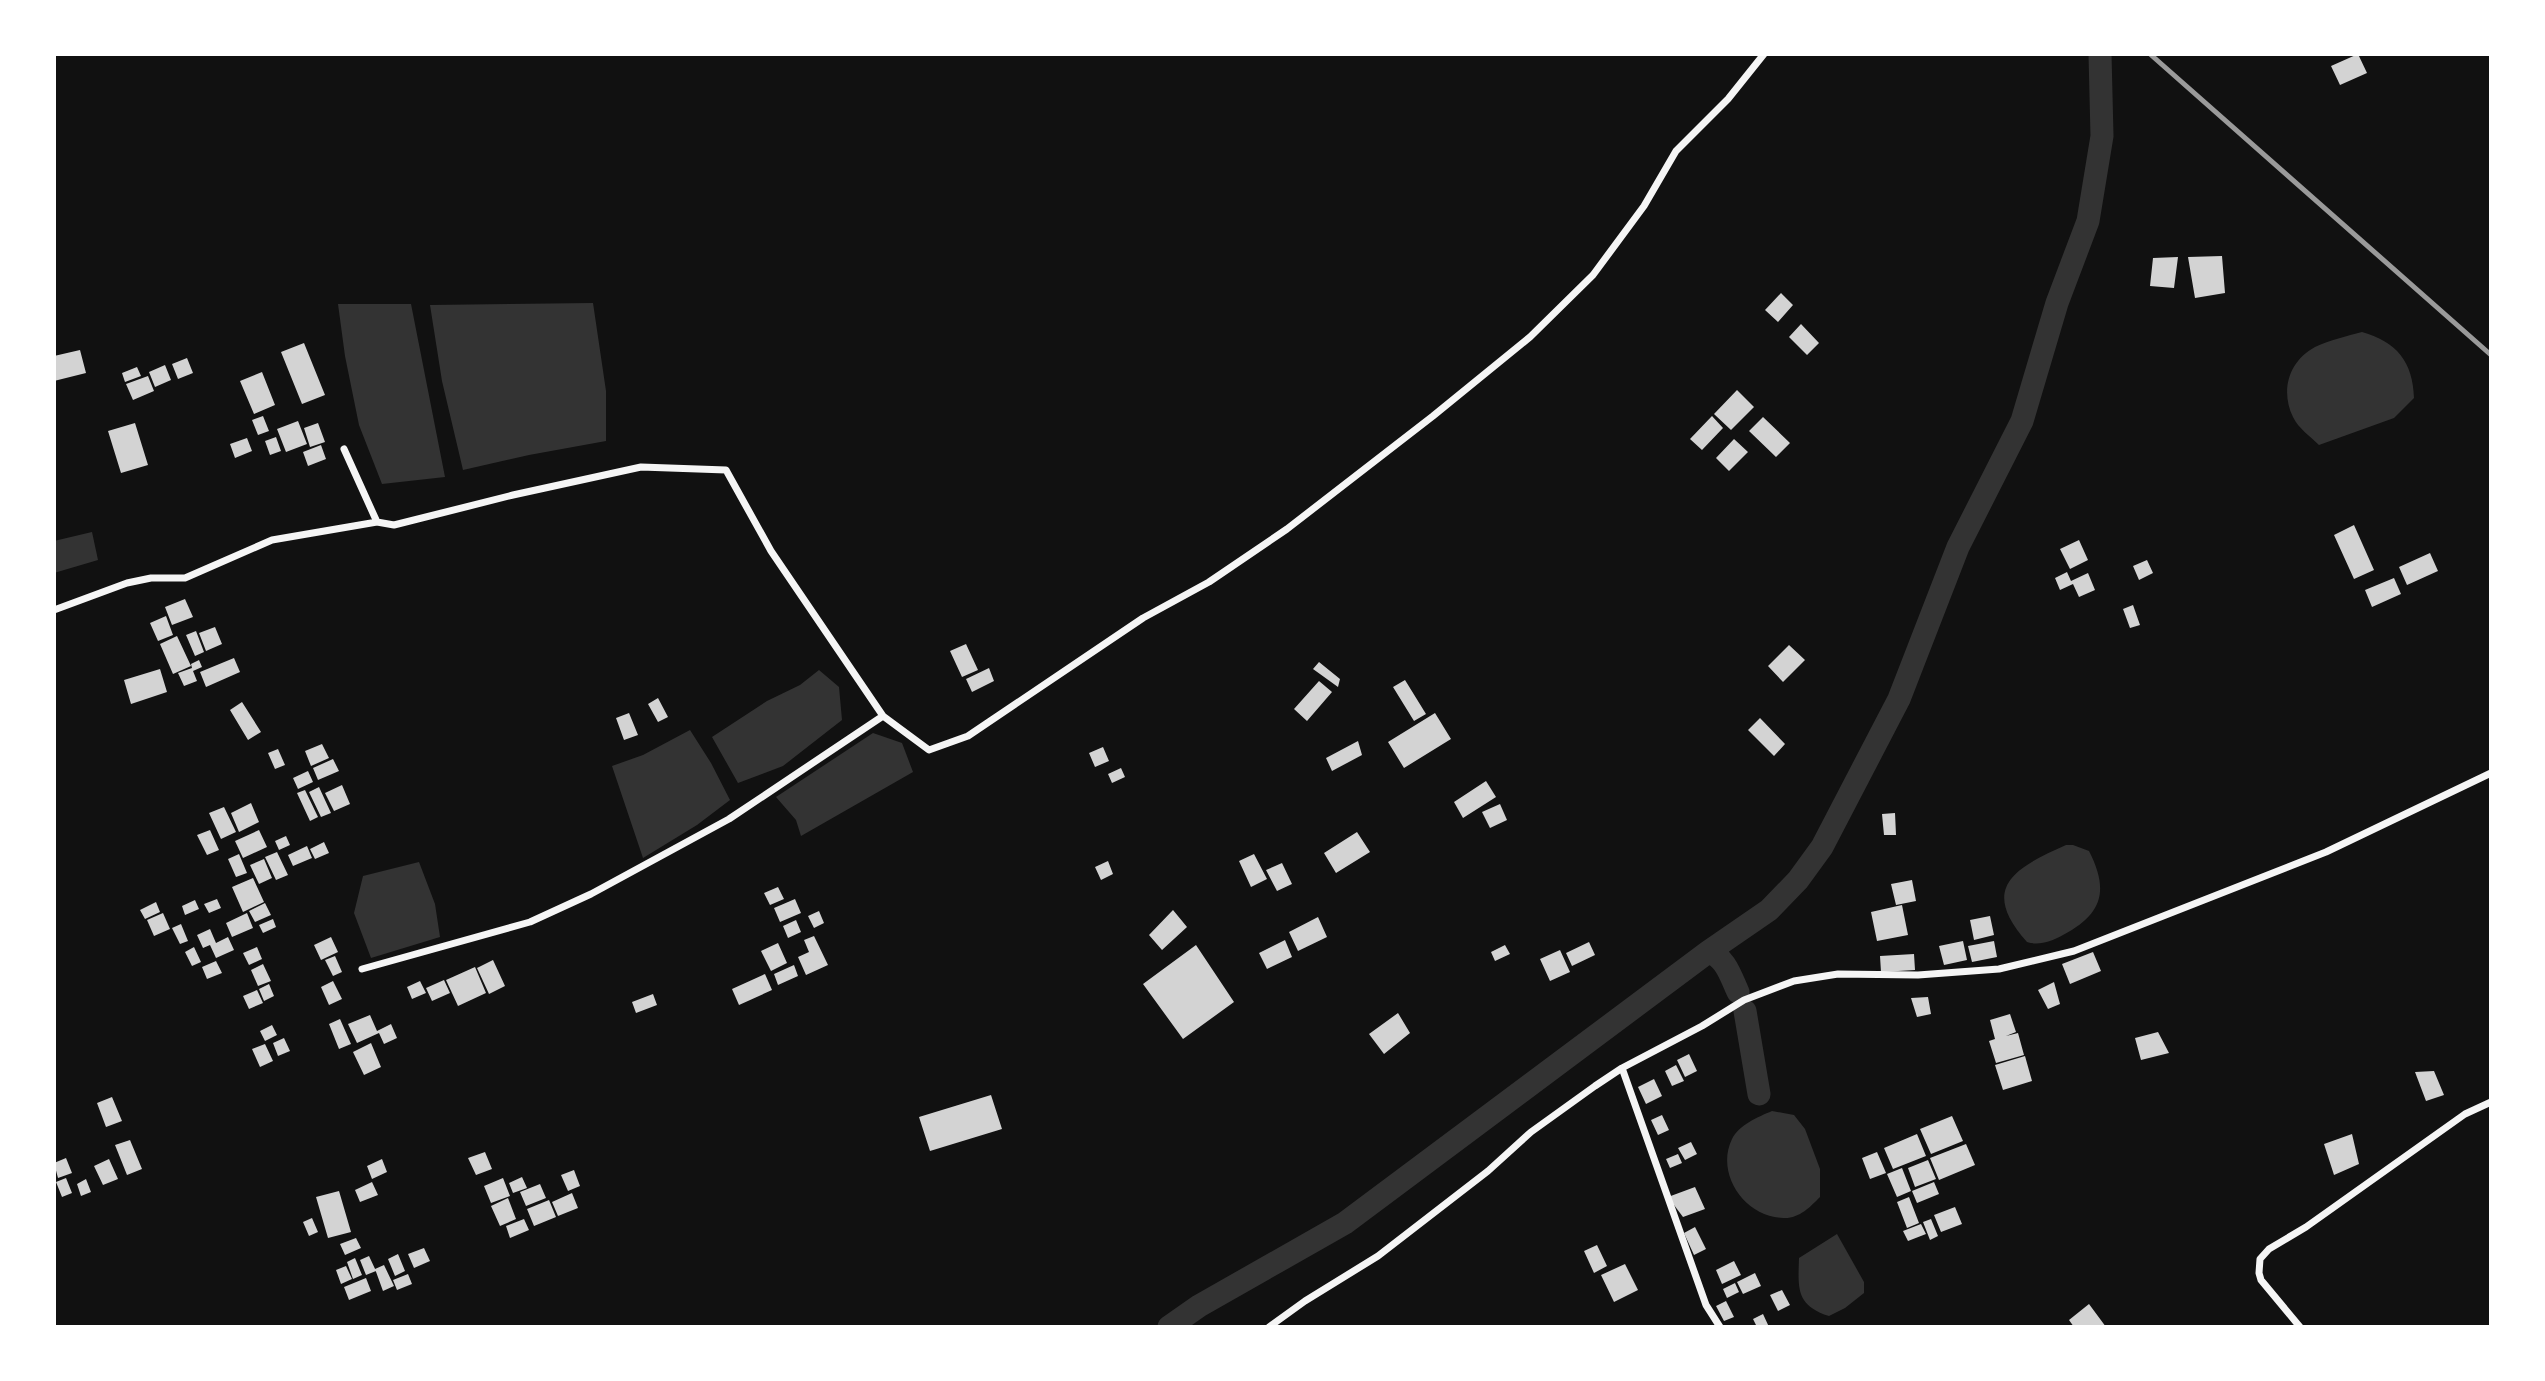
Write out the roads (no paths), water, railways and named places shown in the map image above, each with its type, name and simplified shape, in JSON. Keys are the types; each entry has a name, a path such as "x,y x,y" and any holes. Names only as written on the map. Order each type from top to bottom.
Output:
{"street":[{"path":"54,610 127,583 151,578 185,578 272,540 377,522 394,525 641,467 726,470 771,551 883,716 929,750 968,736 1143,618 1209,582 1287,529 1530,337 1593,275 1644,206 1676,151 1728,99 1764,54"},
{"path":"344,449 377,522"},
{"path":"362,969 530,922 591,894 729,819 883,716"},
{"path":"1269,1327 1305,1301 1378,1256 1488,1171 1531,1132 1622,1068 1702,1026 1744,1000 1794,982 1838,974 1918,975 1999,970 2074,951 2326,852 2491,773"},
{"path":"1622,1068 1706,1305 1720,1327"},
{"path":"2300,1327 2261,1280 2260,1259 2269,1249 2306,1227 2465,1114 2491,1102"}],"waterway":[{"path":"1169,1327 1199,1306 1345,1223 1708,952 1769,910 1798,880 1822,847 1899,699 1958,547 2022,421 2057,303 2088,221 2102,136 2100,54"},
{"path":"1708,952 1723,962 1738,992"},
{"path":"1745,1011 1759,1094"}],"railway":[{"path":"2150,54 2491,355"}]}
